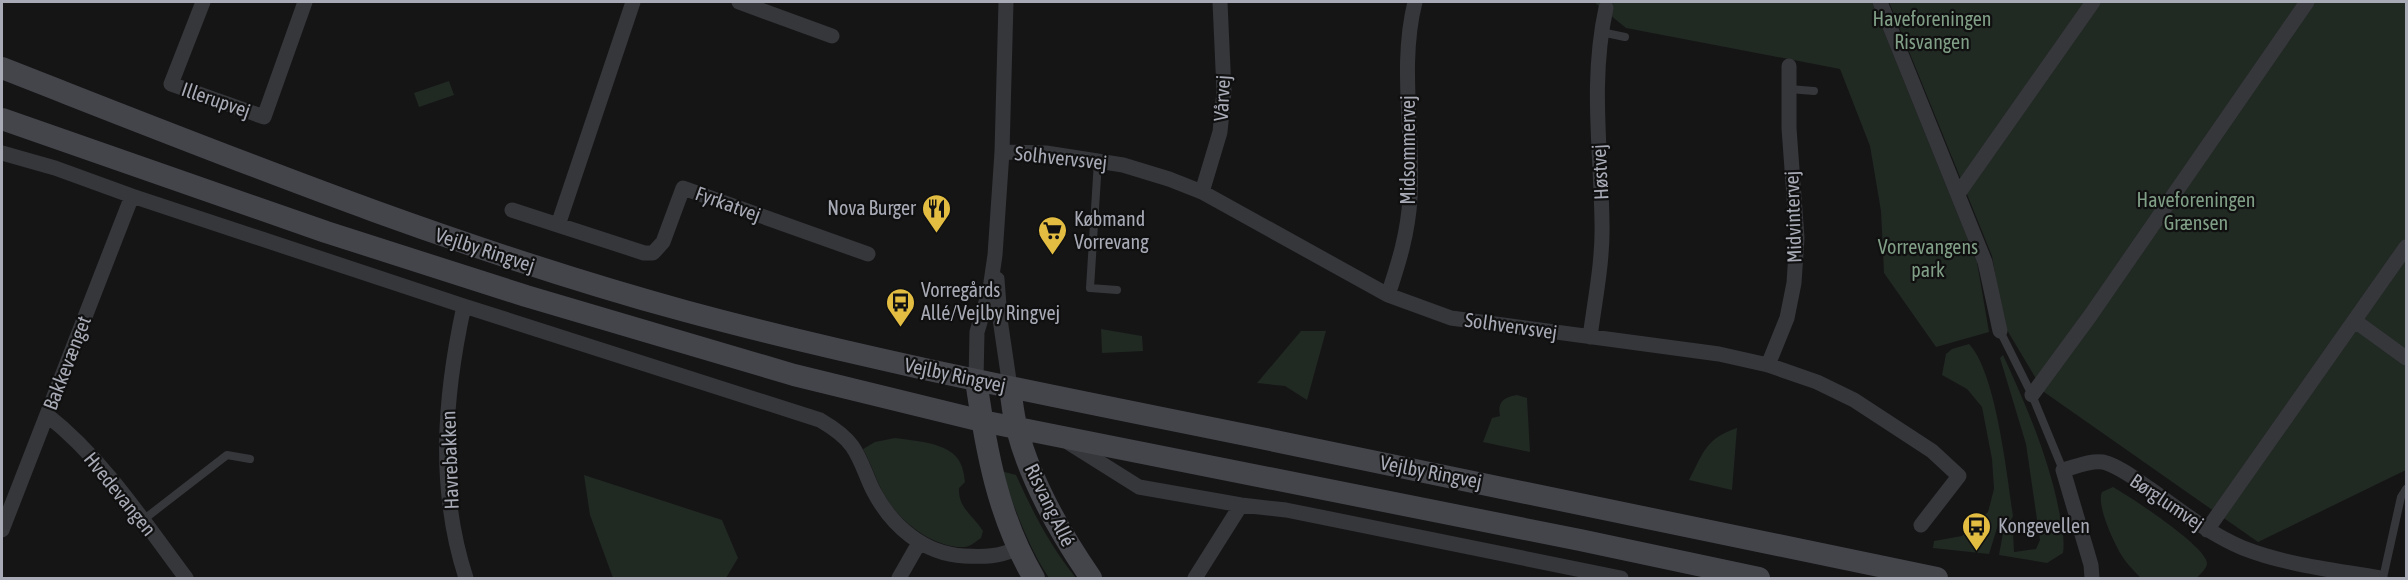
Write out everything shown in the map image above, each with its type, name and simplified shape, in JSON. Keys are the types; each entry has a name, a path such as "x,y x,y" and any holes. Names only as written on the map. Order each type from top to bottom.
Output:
{"main road":[{"name":"Vejlby Ringvej","path":"2,68 272,174 419,228 539,268 684,311 786,337 976,380 1570,500 1936,579"},
{"name":"Vejlby Ringvej","path":"2,119 326,232 526,296 783,372 982,421 1580,540 1759,579"},
{"name":"Risvang Allé","path":"976,380 997,494 1018,548 1034,579"},
{"name":"Risvang Allé","path":"1010,387 1017,428 1036,481 1061,534 1090,579"}],"street":[{"name":"Illerupvej","path":"203,2 171,84 264,117 305,2"},
{"path":"558,225 633,2"},
{"path":"739,2 832,36"},
{"path":"976,380 977,332 990,289 995,255 1002,152 1006,2"},
{"name":"Vårvej","path":"1202,192 1220,132 1224,91 1220,2"},
{"name":"Midsommervej","path":"1388,295 1406,240 1410,196 1408,71 1410,21 1415,2"},
{"path":"1882,2 1985,262 2000,331"},
{"path":"1958,195 2093,2"},
{"path":"2032,394 2090,316 2307,2"},
{"name":"Høstvej","path":"1590,337 1602,225 1596,87 1600,32 1606,8"},
{"name":"Midvintervej","path":"1768,365 1787,318 1794,283 1797,238 1789,128 1789,66"},
{"name":"Solhvervsvej","path":"1002,152 1046,153 1123,165 1160,176 1202,192 1388,295 1451,318 1719,354 1768,365 1816,382 1854,400 1932,451 1959,476 1921,525"},
{"path":"2,153 55,168 132,196 464,306 820,420 852,445 874,492 891,517 919,543 937,551 973,556 1001,556 1018,548"},
{"name":"Fyrkatvej","path":"512,210 644,253 653,253 663,242 683,188 868,254"},
{"name":"Bakkevænget","path":"2,530 132,196"},
{"path":"2207,530 2406,247"},
{"path":"995,255 1000,320 1010,387"},
{"name":"Havrebakken","path":"464,306 452,359 445,428 450,511 466,579"},
{"path":"2355,321 2406,358"},
{"name":"Hvedevangen","path":"47,416 65,430 107,475 186,579"},
{"name":"Vejlby Ringvej","path":"1060,437 1139,487 1241,505 1286,510 1621,579"},
{"name":"Børglumvej","path":"2063,470 2090,462 2103,462 2134,478 2207,530 2234,544 2266,556 2382,579"},
{"path":"2063,470 2091,565 2092,579"},
{"path":"1195,579 1241,505"},
{"path":"899,579 919,543"}],"lane":[{"path":"1600,32 1625,37"},
{"path":"1789,89 1814,91"},
{"path":"1098,161 1090,288 1117,290"},
{"path":"2000,331 2032,394 2063,470"},
{"path":"143,520 227,456 250,459"},
{"path":"2382,579 2401,497 2406,489"}],"green space":[{"name":"Vorrevangens park","path":"1594,2 1872,2 1977,262 1989,332 1936,347 1884,273 1881,211 1870,146 1840,69 1626,28"},
{"name":"Haveforeningen Grænsen","path":"1889,2 2406,2 2406,470 2258,542 2044,392 2004,325 1992,256"},
{"path":"449,81 454,95 419,107 414,93"},
{"path":"1101,329 1142,336 1143,351 1102,353"},
{"path":"1301,331 1326,331 1307,400 1285,386 1257,383"},
{"path":"1969,344 1978,358 1993,400 2004,451 2013,516 2010,522 1998,525 1989,554 1933,548 1934,541 1962,536 1988,512 1994,489 1992,459 1982,407 1967,389 1942,375 1946,354 1952,349"},
{"path":"2003,355 2037,434 2056,495 2063,534 2063,553 2047,563 1999,555 2003,533 2013,532 2014,552 2036,549 2040,540 2026,444 2000,358"},
{"path":"1517,395 1527,398 1530,452 1483,442 1492,418 1500,416 1502,401"},
{"path":"1737,428 1732,490 1689,480 1702,454 1712,442 1726,432"},
{"path":"895,438 920,441 953,453 962,468 965,482 959,488 959,495 967,511 983,531 981,538 965,547 941,543 919,532 899,515 882,490 863,449 875,442"},
{"path":"1001,471 1016,475 1058,554 1076,578 1049,578 1028,539"},
{"path":"584,475 722,520 738,558 726,578 613,578 590,515"},
{"path":"2113,487 2166,522 2194,545 2207,563 2197,578 2141,578 2134,571 2119,550 2101,506 2102,492"}],"place":[{"name":"Nova Burger","path":"937,234"},
{"name":"Købmand Vorrevang","path":"1053,256"},
{"name":"Vorregårds Allé/Vejlby Ringvej","path":"900,328"},
{"name":"Kongevellen","path":"1977,552"}],"park label":[{"name":"Haveforeningen Risvangen","path":"1932,30"}]}
